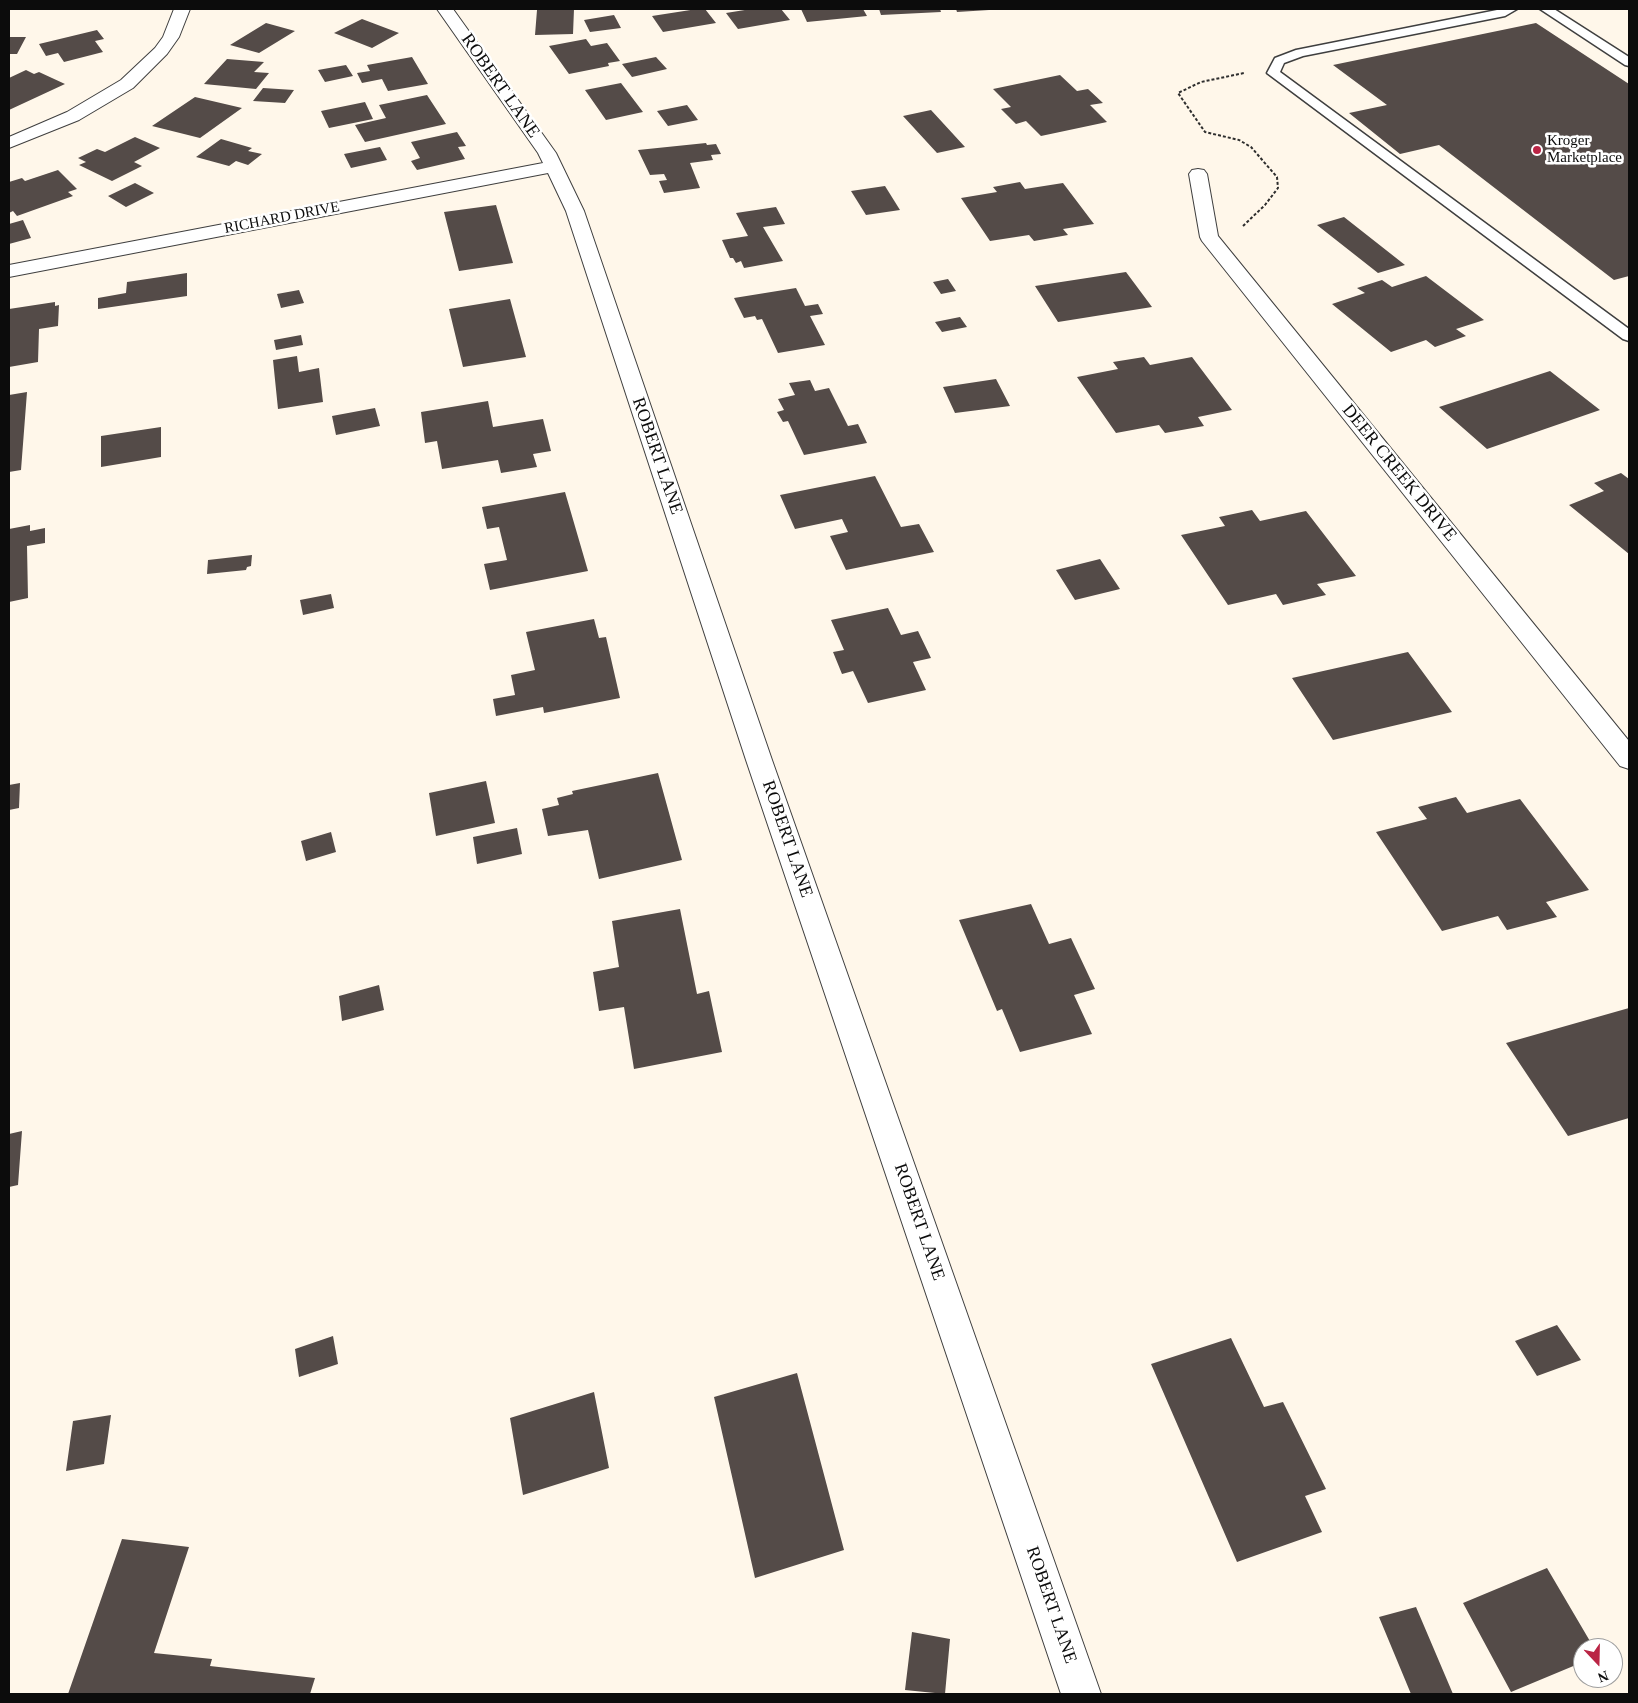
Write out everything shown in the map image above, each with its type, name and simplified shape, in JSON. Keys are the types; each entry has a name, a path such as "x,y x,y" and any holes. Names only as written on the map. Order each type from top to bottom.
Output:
{"street":[{"path":"9,143 74,116 127,84 161,51 171,37 182,9"},
{"name":"ROBERT LANE","path":"445,9 550,159 575,211 759,760 1082,1694"},
{"name":"RICHARD DRIVE","path":"9,271 550,159"},
{"name":"DEER CREEK DRIVE","path":"1198,174 1209,237 1629,759"}],"lane":[{"path":"1511,9 1505,12 1300,53 1279,61 1274,73 1629,336"},
{"path":"1546,9 1629,62"}],"path":[{"path":"1239,229 1265,205 1278,188 1277,177 1251,147 1239,140 1205,132 1178,93 1209,80 1260,70 1274,73"}],"building":[{"path":"574,9 573,34 535,35 537,10"},
{"path":"705,9 716,23 663,32 652,16"},
{"path":"751,9 781,9 790,20 738,29 726,13"},
{"path":"801,9 863,9 867,16 807,22"},
{"path":"879,9 940,9 941,12 881,15"},
{"path":"956,9 989,9 989,10 957,12"},
{"path":"614,15 621,28 590,32 584,20"},
{"path":"362,19 399,33 372,48 334,33"},
{"path":"266,23 295,31 259,53 230,45"},
{"name":"Kroger Marketplace","path":"1536,23 1629,84 1629,276 1614,280 1439,145 1400,154 1349,113 1387,105 1333,65"},
{"path":"97,30 104,39 95,41 103,52 64,62 58,53 46,56 39,44"},
{"path":"9,37 26,37 17,54 9,54"},
{"path":"586,39 591,46 607,43 620,61 608,63 609,66 569,74 549,46"},
{"path":"412,57 428,84 388,91 382,79 362,83 357,73 370,71 367,65"},
{"path":"656,57 667,69 632,77 622,64"},
{"path":"227,59 264,62 254,72 269,73 256,89 204,84"},
{"path":"346,65 353,76 325,82 318,70"},
{"path":"26,70 34,74 39,72 65,84 9,110 9,78"},
{"path":"1060,75 1077,91 1088,89 1103,103 1090,105 1107,122 1041,136 1026,121 1016,124 1001,109 1011,107 993,89"},
{"path":"621,83 643,112 606,120 585,90"},
{"path":"263,88 294,90 285,103 253,101"},
{"path":"427,95 446,124 365,142 355,125 386,118 379,105"},
{"path":"195,97 242,108 200,138 152,126"},
{"path":"365,102 373,119 329,128 321,111"},
{"path":"687,105 698,120 668,126 657,111"},
{"path":"931,110 965,147 937,153 903,116"},
{"path":"457,132 466,146 458,147 465,159 417,170 411,161 420,158 411,142"},
{"path":"135,137 160,148 134,162 142,166 112,181 79,165 86,162 78,158 97,149 105,152"},
{"path":"221,139 252,148 248,151 262,154 248,165 236,161 229,166 196,157"},
{"path":"706,143 707,145 716,144 721,154 711,155 713,160 690,163 700,188 664,193 659,181 667,180 664,174 650,175 638,150"},
{"path":"380,147 387,160 351,168 344,154"},
{"path":"58,170 77,189 68,192 73,196 17,216 13,211 9,213 9,182 22,178 25,181"},
{"path":"1020,182 1025,189 1063,183 1094,224 1063,229 1068,235 1034,241 1029,235 990,241 961,198 997,192 993,187"},
{"path":"135,183 154,193 126,207 108,196"},
{"path":"885,186 900,210 866,215 851,191"},
{"path":"496,205 513,263 459,271 444,212"},
{"path":"776,207 785,224 763,227 783,261 744,268 741,261 736,263 733,258 730,258 722,240 748,236 736,213"},
{"path":"1344,217 1405,265 1378,273 1317,225"},
{"path":"23,220 31,238 9,244 9,224"},
{"path":"1126,272 1152,307 1058,322 1035,286"},
{"path":"187,273 187,296 98,309 98,298 126,293 127,282"},
{"path":"1426,276 1484,320 1456,329 1466,336 1435,347 1426,340 1391,352 1332,304 1365,293 1357,288 1382,280 1392,287"},
{"path":"948,279 956,291 941,294 933,282"},
{"path":"796,288 805,306 818,304 823,314 810,316 825,345 778,353 762,319 757,320 755,316 744,318 734,298"},
{"path":"299,290 304,303 281,308 277,294"},
{"path":"510,299 526,357 463,367 449,309"},
{"path":"55,302 55,306 59,305 58,326 39,329 38,362 9,367 9,309"},
{"path":"960,317 967,327 942,332 935,322"},
{"path":"301,335 303,345 276,350 274,340"},
{"path":"297,356 299,372 319,368 323,402 278,409 273,360"},
{"path":"1144,357 1150,365 1192,357 1232,410 1198,417 1204,426 1165,433 1159,425 1116,433 1077,377 1118,369 1113,362"},
{"path":"1550,371 1600,410 1487,449 1439,407"},
{"path":"996,379 1010,406 955,413 943,387"},
{"path":"810,380 815,391 829,388 848,426 858,424 867,443 804,455 788,421 783,422 777,412 784,410 778,399 795,395 789,383"},
{"path":"27,392 21,470 9,472 9,395"},
{"path":"488,401 493,427 543,419 551,451 533,454 537,467 501,473 498,460 442,469 437,441 425,443 421,412"},
{"path":"375,408 380,426 336,435 332,416"},
{"path":"161,427 161,457 101,467 101,436"},
{"path":"1621,473 1629,479 1629,554 1569,505 1604,491 1594,483"},
{"path":"875,476 901,527 919,524 934,552 846,570 830,536 848,532 842,519 795,529 780,495"},
{"path":"565,492 588,571 490,590 484,564 507,560 499,527 487,529 482,507"},
{"path":"1252,510 1260,521 1306,511 1356,576 1317,584 1326,595 1283,605 1276,594 1228,605 1181,535 1225,526 1219,517"},
{"path":"30,525 30,531 45,528 45,543 27,546 28,598 9,602 9,529"},
{"path":"252,555 251,566 247,567 246,570 207,574 208,560"},
{"path":"1100,559 1120,589 1075,600 1056,570"},
{"path":"331,594 334,608 303,615 300,600"},
{"path":"888,608 901,635 918,631 931,658 913,662 926,690 868,703 853,671 842,674 833,652 844,650 831,620"},
{"path":"594,619 599,638 606,637 620,698 544,713 543,707 496,716 493,699 515,695 511,675 535,670 526,632"},
{"path":"1408,652 1452,712 1333,740 1292,678"},
{"path":"658,773 682,860 599,879 588,830 548,836 542,809 559,805 557,798 573,794 572,791"},
{"path":"486,781 495,823 436,836 429,793"},
{"path":"20,783 19,808 9,810 9,785"},
{"path":"1456,797 1467,813 1520,799 1589,890 1546,902 1557,917 1507,930 1498,916 1442,931 1376,832 1427,819 1418,807"},
{"path":"517,828 522,854 477,864 473,837"},
{"path":"331,832 336,852 306,861 301,841"},
{"path":"1031,904 1049,944 1071,938 1095,989 1074,995 1092,1034 1020,1052 1002,1009 997,1011 959,920"},
{"path":"680,909 697,994 709,991 722,1052 634,1069 624,1007 599,1011 593,972 619,967 612,921"},
{"path":"379,985 384,1010 342,1021 339,996"},
{"path":"1629,1008 1629,1118 1568,1136 1506,1043"},
{"path":"22,1131 18,1185 9,1187 9,1134"},
{"path":"1557,1325 1581,1360 1537,1376 1515,1341"},
{"path":"333,1336 338,1364 299,1377 295,1349"},
{"path":"1231,1338 1264,1407 1283,1402 1326,1489 1305,1496 1322,1532 1237,1562 1151,1364"},
{"path":"797,1373 844,1550 755,1578 714,1397"},
{"path":"594,1392 609,1468 523,1495 510,1418"},
{"path":"111,1415 104,1464 66,1471 73,1421"},
{"path":"122,1539 189,1547 154,1653 212,1659 210,1666 315,1678 310,1694 68,1694"},
{"path":"1547,1568 1588,1638 1573,1638 1573,1666 1511,1692 1463,1603"},
{"path":"1416,1607 1453,1694 1411,1694 1379,1617"},
{"path":"912,1632 950,1639 945,1694 905,1690"}],"place":[{"name":"Kroger Marketplace","path":"1537,150"}]}
